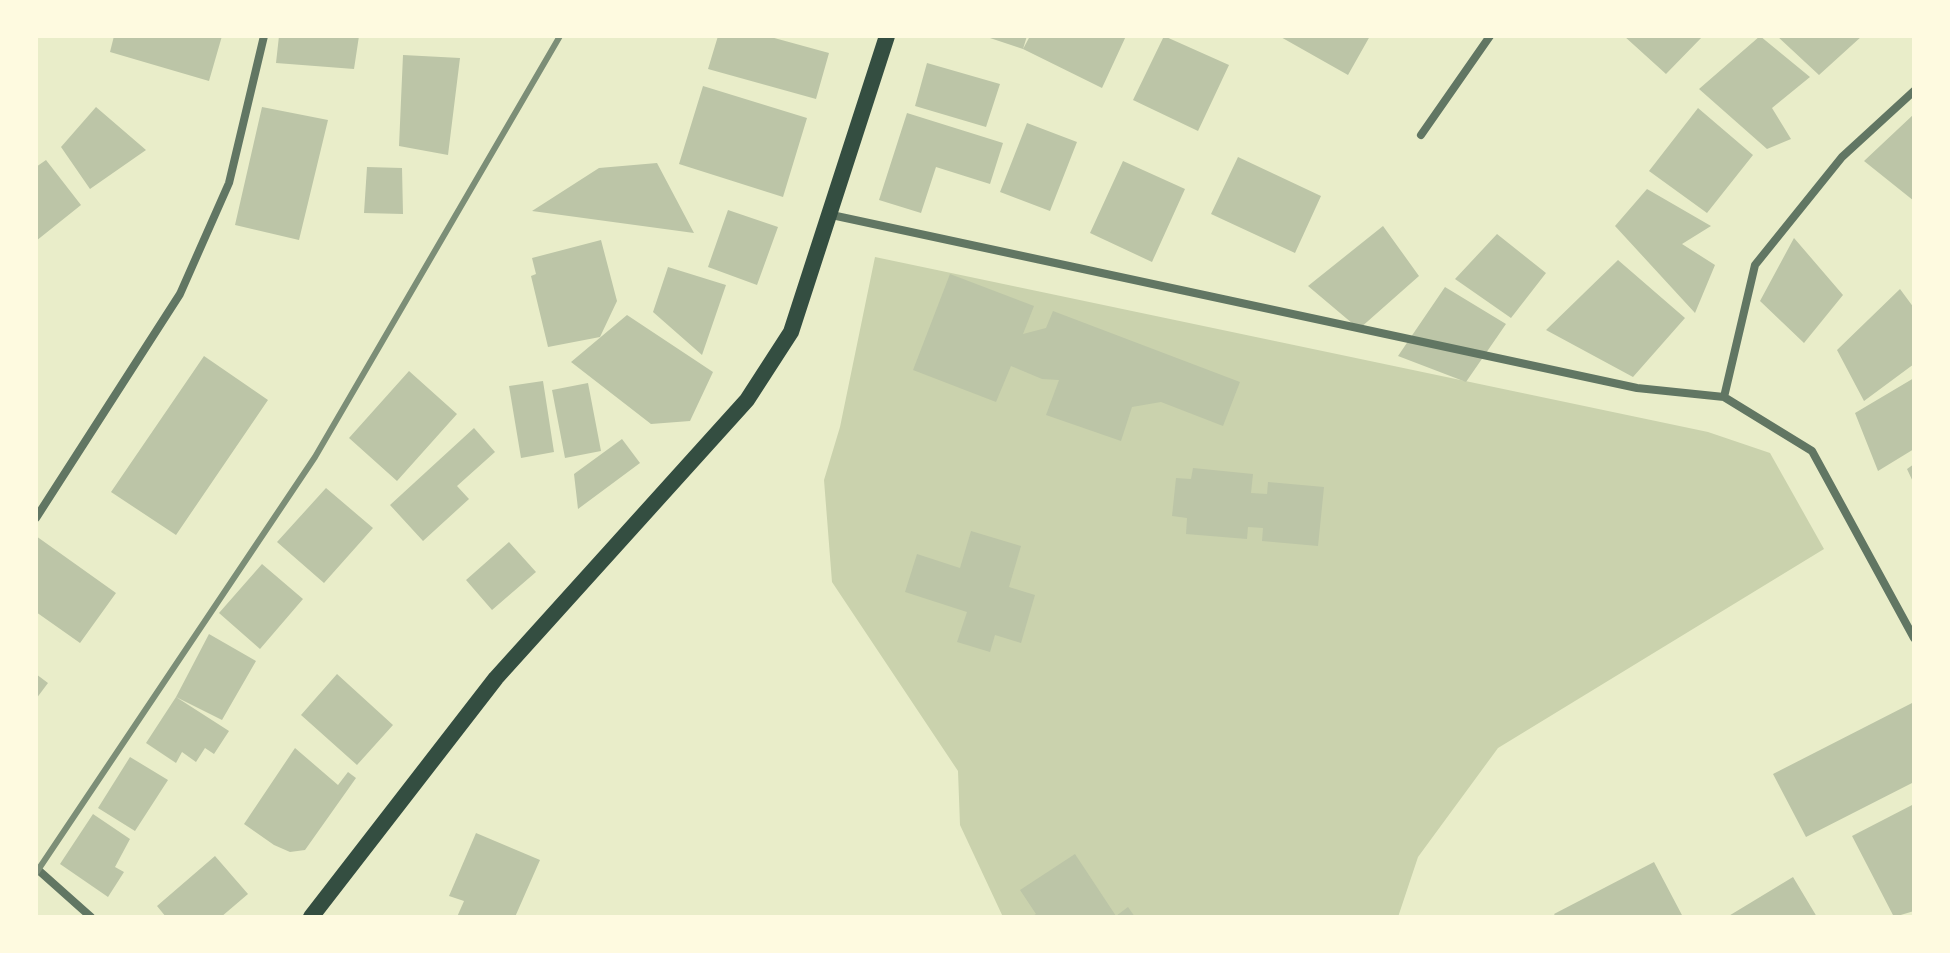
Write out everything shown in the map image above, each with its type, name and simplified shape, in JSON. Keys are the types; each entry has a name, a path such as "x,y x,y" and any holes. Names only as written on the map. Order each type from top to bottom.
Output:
{"main road":[{"path":"311,917 496,678 747,400 791,332 887,36"}],"street":[{"path":"36,518 180,294 229,183 264,36"},
{"path":"1421,135 1490,36"},
{"path":"1724,397 1755,265 1842,157 1914,91"},
{"path":"827,214 1637,388 1724,397 1812,451 1914,638"},
{"path":"36,868 91,917"}],"green space":[{"path":"875,257 1708,432 1770,453 1824,549 1498,748 1418,857 1398,917 1003,917 960,825 958,771 832,582 824,480 840,427"}],"building":[{"path":"114,36 222,36 209,81 110,52"},
{"path":"279,36 359,36 354,69 276,63"},
{"path":"718,36 767,36 829,53 816,99 708,69"},
{"path":"984,36 1027,36 1023,49"},
{"path":"1030,36 1126,36 1102,88 1023,49"},
{"path":"1164,36 1229,65 1198,131 1133,100"},
{"path":"1279,36 1370,36 1348,75"},
{"path":"1624,36 1703,36 1666,74"},
{"path":"1760,36 1810,77 1772,108 1791,139 1767,149 1699,89"},
{"path":"1777,36 1862,36 1819,75"},
{"path":"403,55 460,58 448,155 399,146"},
{"path":"927,63 1000,84 986,127 915,106"},
{"path":"703,86 807,118 783,197 679,164"},
{"path":"96,107 146,150 90,189 61,147"},
{"path":"262,107 328,120 299,240 235,225"},
{"path":"1698,108 1753,155 1707,213 1649,171"},
{"path":"907,113 1003,143 990,184 936,167 921,213 879,200"},
{"path":"1914,114 1914,201 1864,161"},
{"path":"1027,123 1077,142 1050,211 1000,192"},
{"path":"1238,157 1321,196 1295,253 1211,214"},
{"path":"46,160 81,205 36,241 36,167"},
{"path":"1123,161 1185,189 1152,262 1090,233"},
{"path":"657,163 694,233 532,211 599,168"},
{"path":"367,167 402,168 403,214 364,213"},
{"path":"1647,189 1711,226 1682,244 1715,265 1695,313 1615,226"},
{"path":"728,210 778,227 757,285 708,267"},
{"path":"1383,226 1419,276 1359,329 1308,286"},
{"path":"1497,234 1546,273 1511,318 1455,279"},
{"path":"1794,238 1843,295 1804,343 1760,301"},
{"path":"601,240 617,301 600,337 548,347 531,276 536,274 532,258"},
{"path":"1618,260 1685,318 1633,377 1546,330"},
{"path":"668,267 726,285 702,355 653,312"},
{"path":"950,274 1034,306 1023,334 1046,328 1053,311 1240,382 1223,426 1161,402 1132,407 1121,441 1046,415 1059,380 1042,379 1011,366 996,402 913,370"},
{"path":"1445,287 1506,324 1466,382 1398,356"},
{"path":"1900,289 1914,308 1914,364 1864,401 1837,350"},
{"path":"627,315 713,372 690,421 651,424 571,362"},
{"path":"204,356 268,400 176,535 111,492"},
{"path":"409,371 457,414 397,481 349,438"},
{"path":"1914,378 1914,449 1878,471 1855,413"},
{"path":"543,381 554,452 521,458 509,386"},
{"path":"588,383 601,451 565,458 552,390"},
{"path":"474,428 495,452 457,486 469,499 423,541 390,505"},
{"path":"622,439 640,463 578,509 574,474"},
{"path":"1914,464 1914,484 1907,469"},
{"path":"1193,468 1253,474 1251,493 1267,494 1268,482 1324,487 1318,546 1262,541 1263,528 1248,527 1247,539 1186,534 1187,518 1172,516 1176,478 1191,479"},
{"path":"326,488 373,528 324,583 277,542"},
{"path":"971,531 1021,546 1009,587 1035,595 1021,643 995,635 990,652 957,642 967,612 905,592 917,554 960,568"},
{"path":"36,536 116,593 80,643 36,612"},
{"path":"509,542 536,572 492,610 466,580"},
{"path":"262,564 303,599 260,649 219,613"},
{"path":"209,634 256,661 222,720 176,697"},
{"path":"36,674 48,683 36,699"},
{"path":"337,674 393,725 357,765 301,715"},
{"path":"176,697 229,731 214,754 205,748 196,762 182,752 176,763 146,743"},
{"path":"1914,702 1914,782 1806,837 1773,774"},
{"path":"295,748 338,785 348,772 356,778 305,850 290,852 244,824"},
{"path":"130,757 168,780 135,831 98,808"},
{"path":"1914,804 1914,911 1894,917 1852,836"},
{"path":"93,814 130,839 115,867 124,872 108,897 60,864"},
{"path":"476,833 540,860 515,917 457,917 464,901 449,896"},
{"path":"1075,854 1116,916 1128,907 1135,917 1031,917 1036,914 1020,890"},
{"path":"215,856 248,894 221,917 166,917 157,906"},
{"path":"1654,862 1683,917 1556,917 1554,914"},
{"path":"1793,877 1817,917 1727,917"}],"railway":[{"path":"36,873 315,457 560,36"}]}
